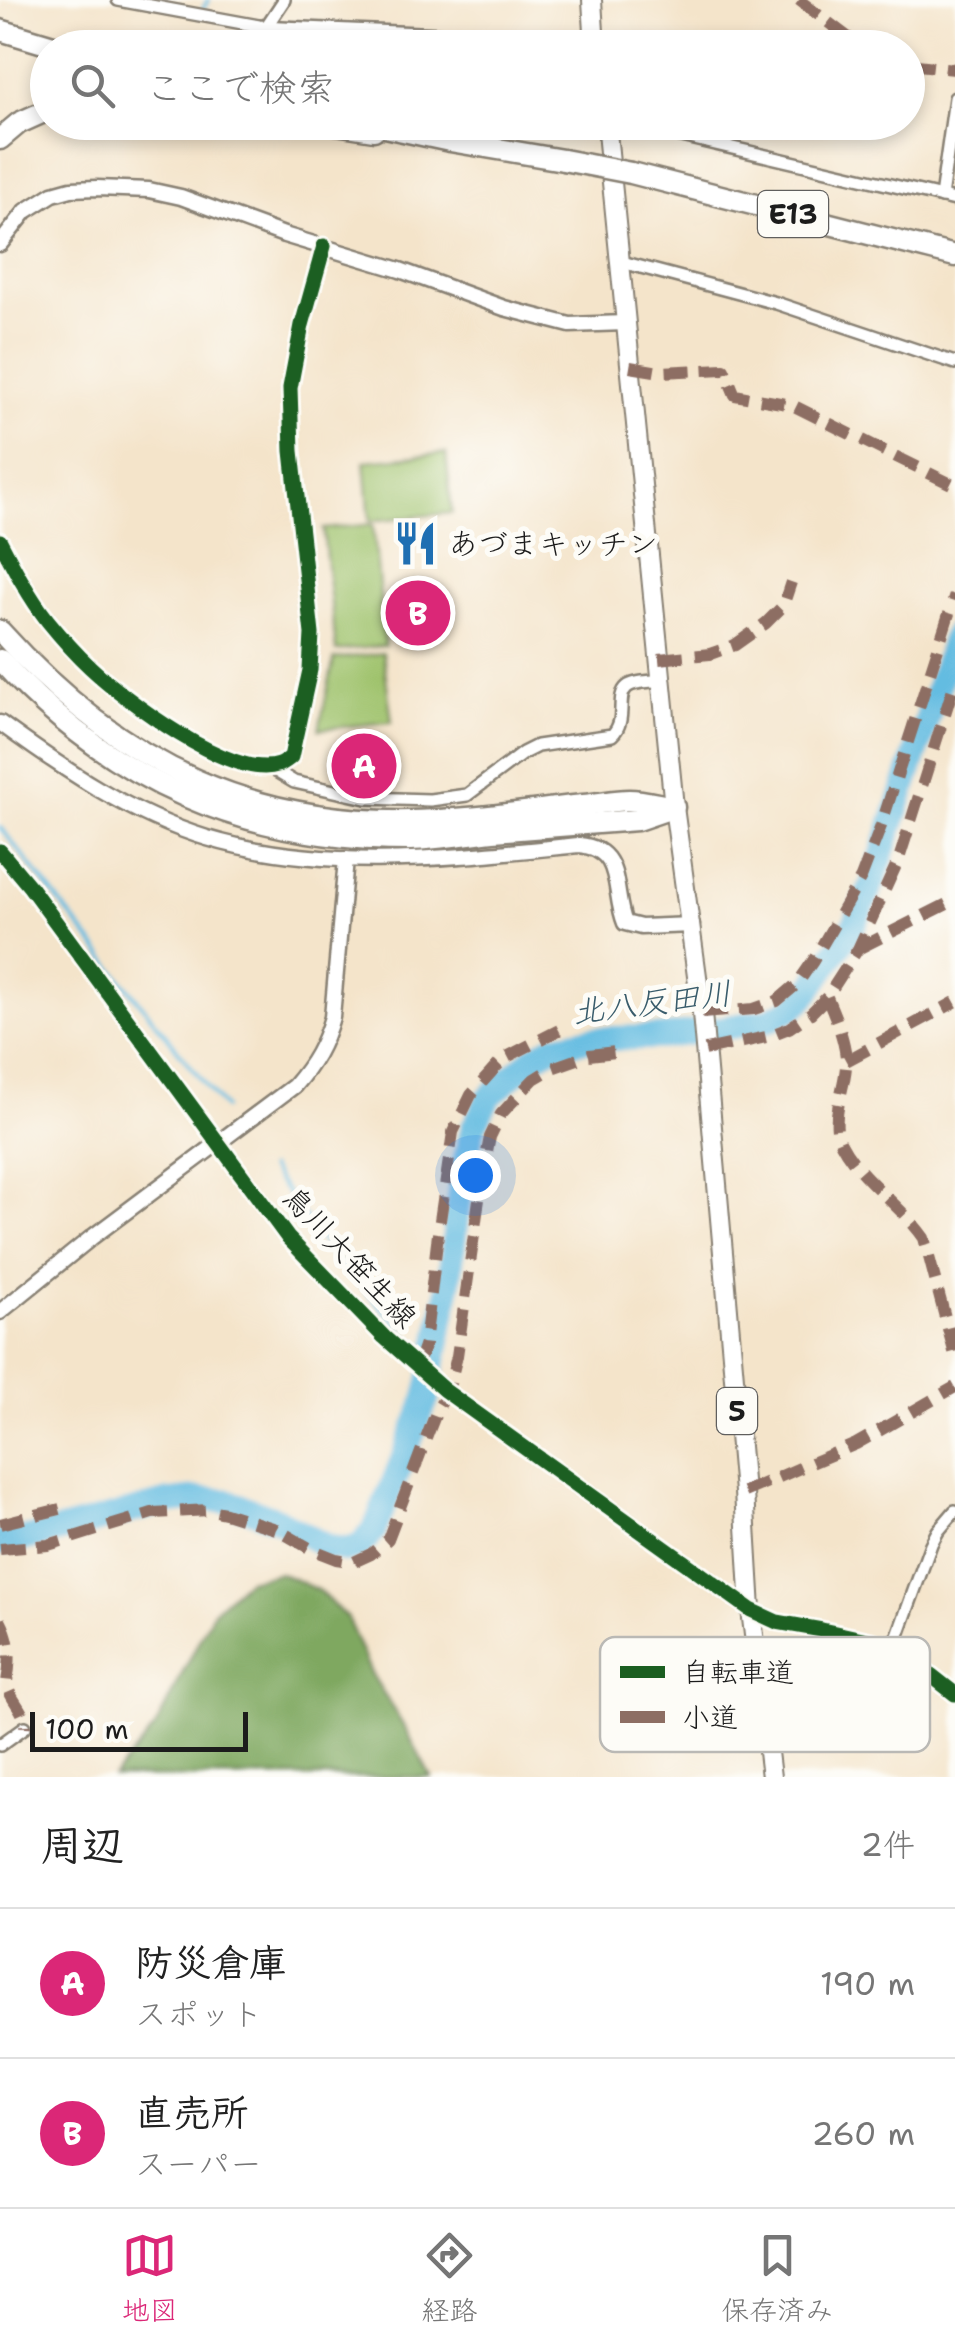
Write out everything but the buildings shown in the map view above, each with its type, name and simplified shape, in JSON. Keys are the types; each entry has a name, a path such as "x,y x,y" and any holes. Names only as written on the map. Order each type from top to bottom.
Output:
{"highway":[{"path":"0,30 30,39"},
{"path":"0,38 30,45"},
{"path":"0,139 30,118"},
{"path":"443,140 450,141"},
{"name":"E13","path":"445,140 631,174 955,256"},
{"path":"0,632 69,701 127,745 189,779 274,807 318,816 389,822 630,800 674,807"},
{"path":"0,660 55,715 148,780 217,810 290,829 335,836 429,838 637,820 674,807"}],"main road":[{"path":"592,0 594,30"},
{"name":"5","path":"608,140 674,807 705,1045 753,1637"},
{"name":"5","path":"767,1752 770,1777"}],"street":[{"path":"118,0 265,25 363,30"},
{"path":"262,30 284,0"},
{"path":"941,197 955,98"},
{"path":"697,140 955,200"},
{"path":"0,244 26,211 53,194 118,188 149,190 400,270 504,308 570,324 625,323"},
{"path":"0,541 46,618 78,655 133,704 178,734 234,760 269,766 280,765 290,757 310,670 312,634 290,404 298,342 324,246"},
{"path":"618,262 776,303 955,363"},
{"path":"269,766 294,782 366,798 430,800 467,795 537,746 612,735 621,724 625,688 661,680"},
{"path":"0,723 75,776 167,823 207,838 299,855 389,860 591,846 605,856 614,870 625,922 641,926 692,925"},
{"name":"鳥川大笹生線","path":"0,851 288,1238 384,1338 444,1390 750,1610"},
{"path":"0,1312 294,1086 312,1066 332,1017 346,859"},
{"path":"897,1637 931,1544 955,1511"},
{"path":"750,1610 776,1622 854,1637"},
{"path":"930,1674 955,1694"},
{"path":"0,1745 25,1728"}],"green space":[{"path":"446,453 452,513 370,521 365,461"},
{"path":"373,524 385,646 336,651 323,529"},
{"path":"383,653 392,722 319,729 334,659"},
{"path":"280,1573 318,1590 347,1618 371,1673 431,1777 113,1777 155,1728 214,1610 247,1580"}],"waterway":[{"path":"203,9 208,0"},
{"name":"北八反田川","path":"0,1543 167,1502 194,1499 227,1501 276,1519 328,1547 347,1550 360,1546 374,1531 427,1398 448,1292 461,1176 473,1128 489,1097 534,1057 555,1046 589,1039 664,1037 767,1021 806,996 855,923 873,882 955,635"},
{"path":"0,827 224,1108"},
{"path":"269,1168 330,1253 434,1364"}],"marked path":[{"path":"799,0 838,30"},
{"path":"925,66 955,69"},
{"path":"630,367 660,372 724,369 735,395 792,405 955,486"},
{"path":"659,659 710,654 735,645 783,606 791,582"},
{"path":"702,1013 754,1009 777,1001 797,984 813,961 861,878 955,595"},
{"path":"705,1050 789,1028 827,997 858,949 899,859 955,682"},
{"path":"858,949 955,900"},
{"path":"827,997 846,1058 837,1112 841,1143 858,1168 924,1238 955,1355"},
{"path":"846,1061 955,1002"},
{"path":"417,1367 425,1344 453,1132 471,1095 505,1058 559,1030"},
{"path":"0,1549 48,1545 152,1513 209,1510 276,1529 336,1559 354,1562 371,1554 388,1539 438,1408 448,1392 457,1356 482,1178 490,1137 501,1114 534,1079 552,1068 589,1055 616,1052"},
{"path":"744,1492 856,1444 955,1387"},
{"path":"0,1524 60,1509"},
{"path":"0,1620 9,1649 8,1689 23,1715 25,1727"}],"cycle path":[{"path":"0,541 48,621 84,662 127,698 179,734 233,761 258,767 278,765 291,757 310,670 312,634 292,451 290,388 324,246"},
{"path":"0,851 288,1238 384,1337 444,1390 751,1610 777,1622 854,1637"},
{"path":"930,1674 955,1694"}],"place":[{"name":"あづまキッチン","path":"415,543"},
{"name":"直売所","path":"418,613"},
{"name":"防災倉庫","path":"364,766"}]}
